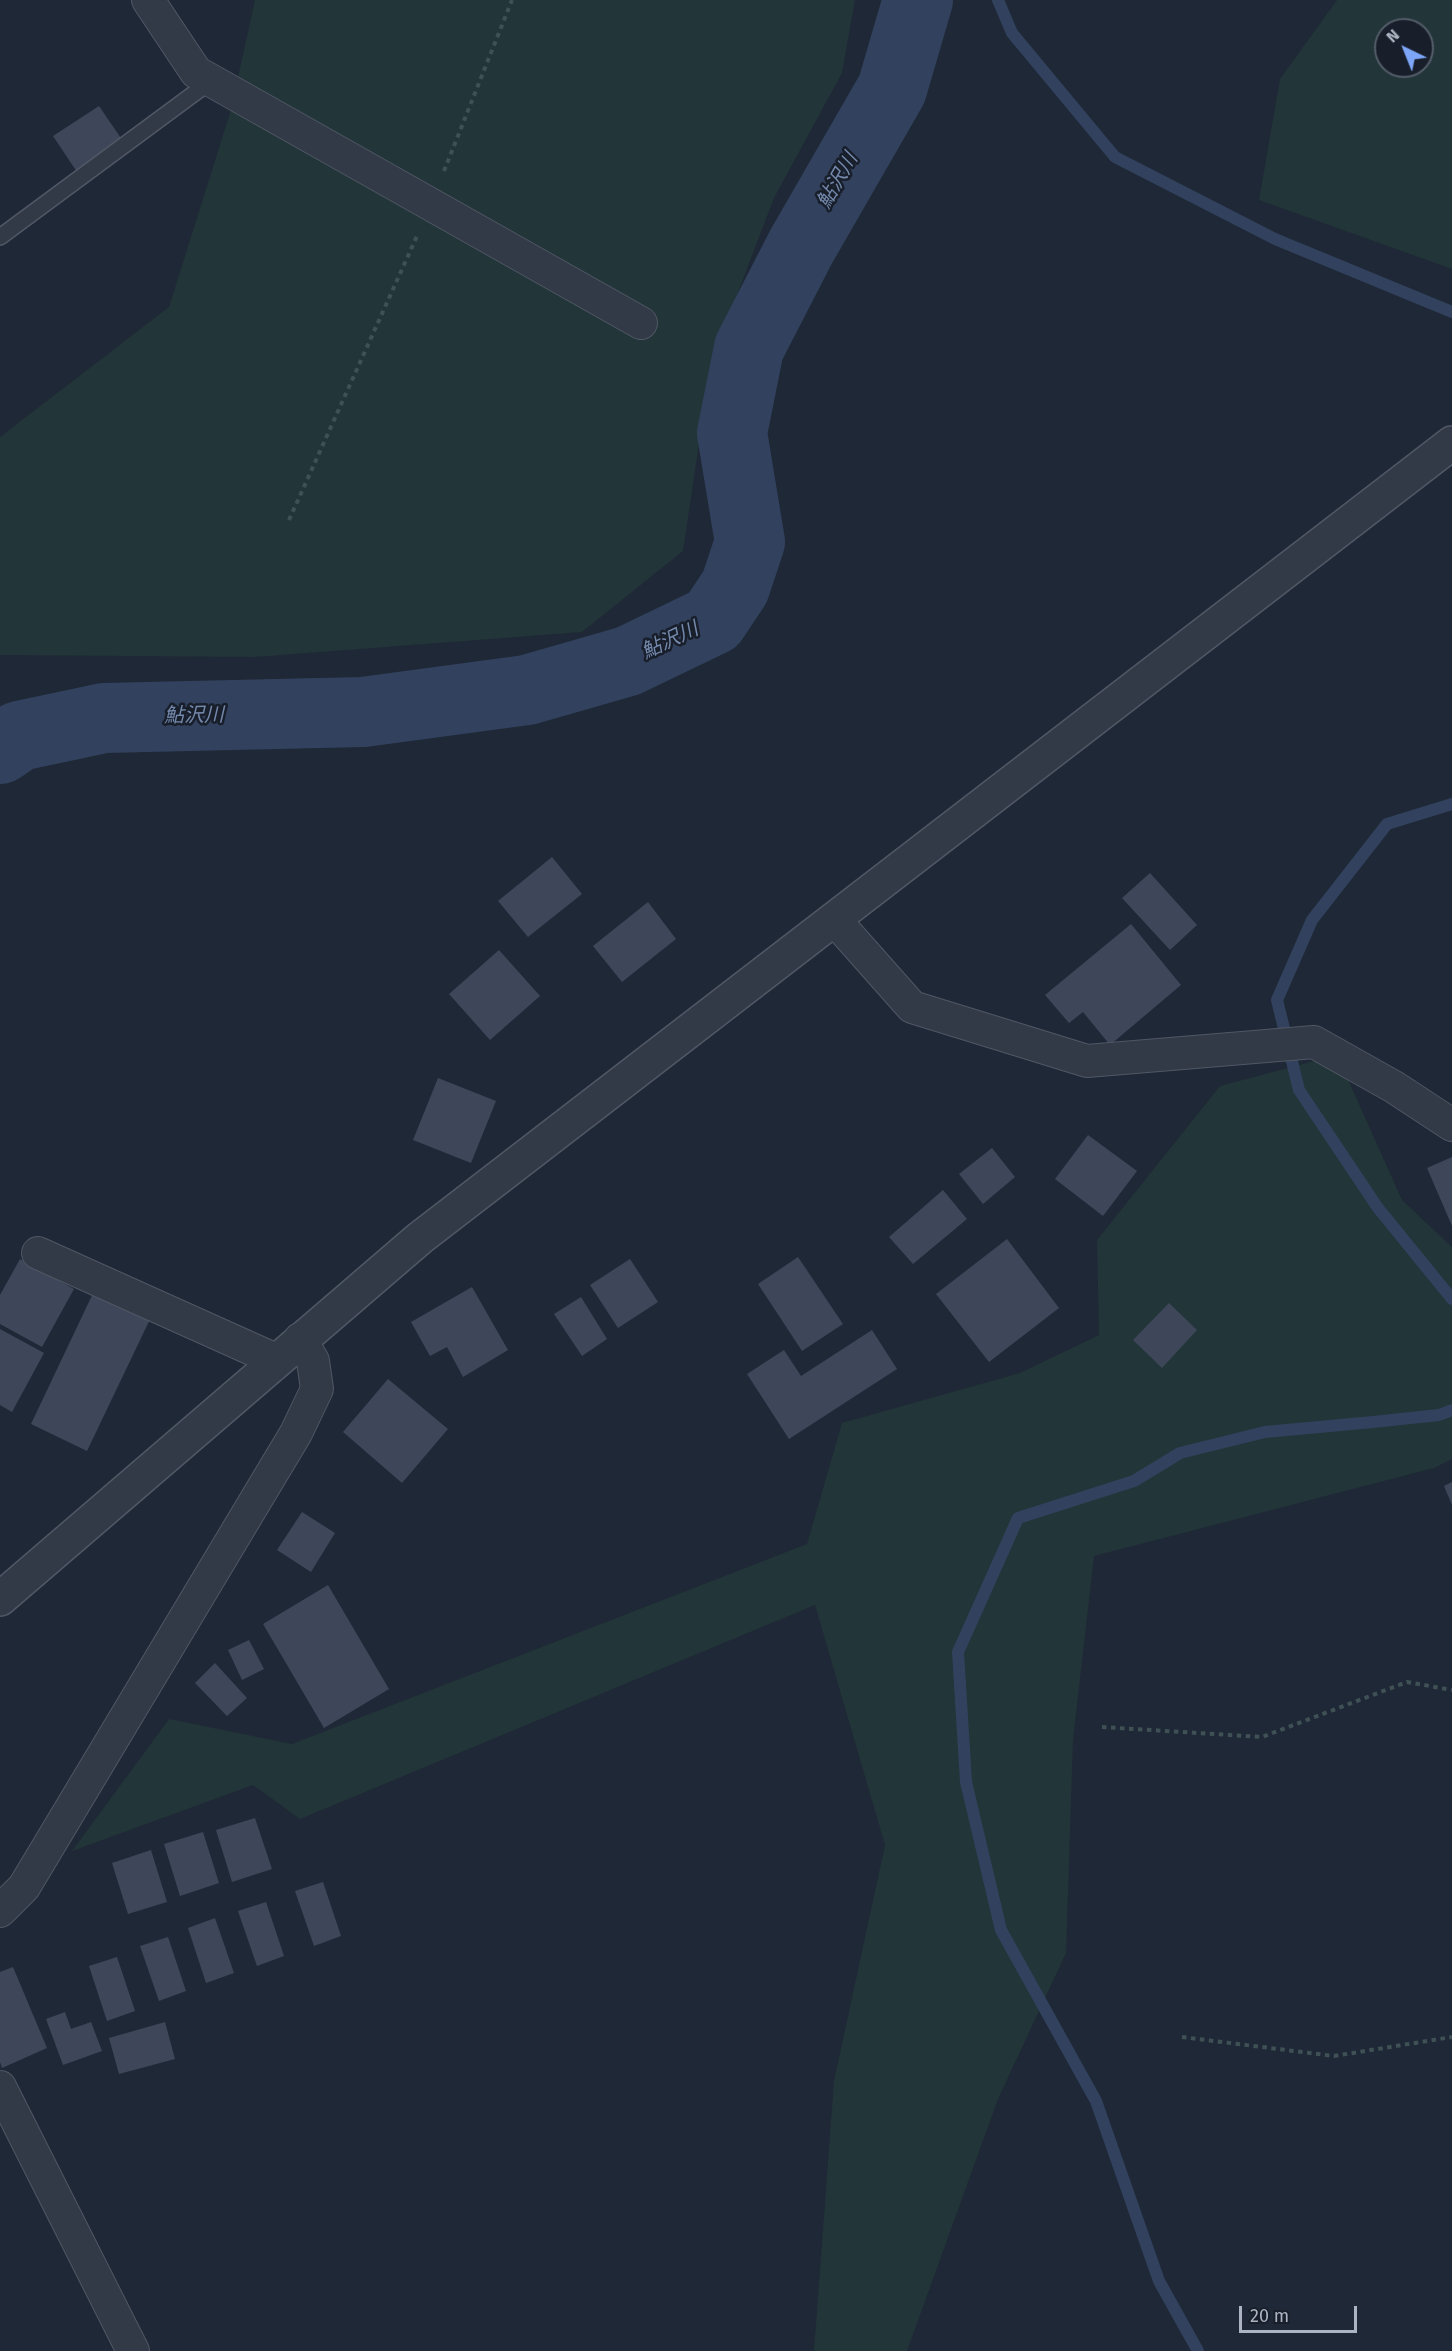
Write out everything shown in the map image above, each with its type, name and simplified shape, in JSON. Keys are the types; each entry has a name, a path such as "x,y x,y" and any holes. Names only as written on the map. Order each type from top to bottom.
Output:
{"street":[{"path":"148,0 196,72 641,323"},
{"path":"0,1599 420,1238 1452,443"},
{"path":"834,919 912,1007 1087,1061 1314,1042 1394,1087 1452,1125"},
{"path":"38,1252 276,1360"},
{"path":"0,1911 24,1887 296,1433 317,1389 313,1361 300,1339"},
{"path":"0,2087 133,2351"}],"lane":[{"path":"0,237 211,81"}],"path":[{"path":"290,520 431,205 512,0"},
{"path":"1102,1727 1262,1737 1407,1682 1452,1690"},
{"path":"1182,2037 1334,2056 1452,2037"}],"green space":[{"path":"255,0 855,0 842,73 774,198 711,363 683,551 582,632 255,657 0,655 0,437 169,307 230,113"},
{"path":"1337,0 1452,0 1452,269 1259,200 1280,79"},
{"path":"1337,1055 1402,1200 1452,1247 1452,1459 1434,1468 1094,1556 1073,1740 1066,1953 998,2099 907,2351 814,2351 834,2081 885,1845 815,1605 300,1819 253,1785 72,1851 169,1719 292,1744 807,1544 842,1423 1020,1373 1099,1335 1097,1240 1220,1086"}],"building":[{"path":"99,106 125,144 79,175 53,136"},
{"path":"552,857 582,894 528,937 498,901"},
{"path":"1150,873 1197,925 1170,950 1122,898"},
{"path":"648,902 676,939 622,982 593,946"},
{"path":"1131,924 1181,985 1110,1045 1083,1012 1069,1023 1045,995"},
{"path":"499,950 540,996 490,1040 449,994"},
{"path":"438,1078 496,1101 471,1163 413,1140"},
{"path":"1088,1135 1137,1171 1103,1216 1055,1179"},
{"path":"992,1148 1015,1177 983,1204 959,1174"},
{"path":"1452,1157 1452,1226 1427,1168"},
{"path":"943,1190 967,1219 913,1264 889,1237"},
{"path":"1007,1239 1059,1308 989,1362 936,1294"},
{"path":"798,1257 843,1324 802,1351 758,1284"},
{"path":"20,1259 74,1289 42,1347 0,1324 0,1295"},
{"path":"630,1259 658,1302 618,1328 590,1285"},
{"path":"96,1287 153,1313 87,1451 31,1424"},
{"path":"472,1287 508,1350 463,1377 447,1347 430,1356 411,1322"},
{"path":"581,1297 607,1339 582,1356 554,1314"},
{"path":"1169,1303 1197,1330 1162,1368 1133,1340"},
{"path":"0,1329 44,1353 12,1412 0,1405"},
{"path":"872,1330 897,1369 789,1439 747,1374 784,1350 801,1376"},
{"path":"388,1379 448,1429 402,1483 343,1432"},
{"path":"1452,1482 1452,1505 1444,1486"},
{"path":"302,1512 335,1533 311,1572 277,1550"},
{"path":"328,1585 389,1689 324,1728 263,1624"},
{"path":"249,1640 264,1669 242,1680 228,1650"},
{"path":"215,1663 247,1698 227,1716 195,1683"},
{"path":"255,1818 272,1869 232,1882 216,1830"},
{"path":"203,1832 219,1883 180,1896 164,1844"},
{"path":"151,1850 167,1902 128,1914 112,1863"},
{"path":"323,1882 341,1936 314,1946 295,1891"},
{"path":"266,1902 284,1956 257,1966 238,1911"},
{"path":"215,1918 234,1973 206,1983 188,1928"},
{"path":"168,1937 186,1991 159,2001 140,1946"},
{"path":"117,1957 135,2011 107,2021 89,1966"},
{"path":"13,1967 47,2048 2,2068 0,2062 0,1972"},
{"path":"65,2012 71,2029 91,2022 102,2051 63,2065 46,2019"},
{"path":"165,2022 175,2059 119,2074 109,2038"}],"waterway":[{"name":"鮎沢川","path":"0,749 19,736 104,718 363,712 527,690 628,661 713,620 735,587 750,542 732,433 749,348 801,247 892,89 918,0"},
{"path":"998,0 1012,33 1115,157 1275,239 1452,312"},
{"path":"1452,804 1387,824 1312,920 1277,1000 1299,1090 1378,1208 1452,1299"},
{"path":"1198,2351 1159,2281 1096,2101 1001,1930 966,1782 958,1652 1018,1518 1134,1481 1180,1453 1265,1432 1439,1415 1452,1410"}]}
